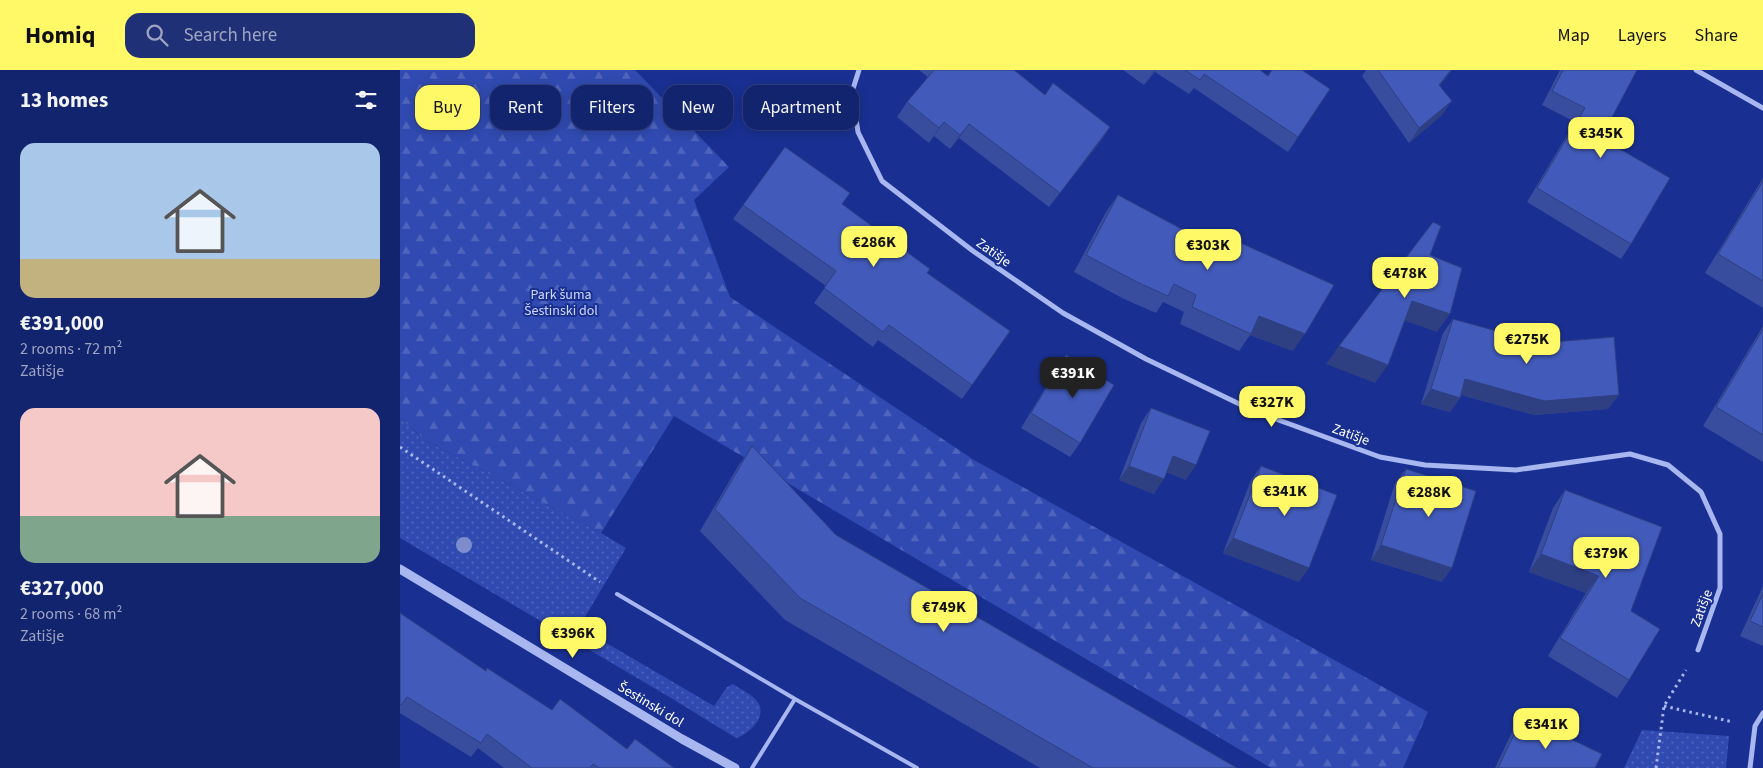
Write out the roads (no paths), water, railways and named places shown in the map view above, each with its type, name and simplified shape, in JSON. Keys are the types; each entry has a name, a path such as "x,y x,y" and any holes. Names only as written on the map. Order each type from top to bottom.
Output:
{"street":[{"name":"Zatišje","path":"859,70 852,92 858,132 882,181 973,252 1063,313 1146,359 1254,411 1380,457 1425,465 1516,470 1630,454 1668,465 1701,492 1720,534 1720,588 1698,650"},
{"path":"1696,70 1763,108"},
{"name":"Šestinski dol","path":"400,569 682,739 734,768"},
{"path":"1750,768 1755,726 1763,713"}],"lane":[{"path":"617,594 918,768"},
{"path":"752,768 796,699"}],"park label":[{"name":"Park šuma Šestinski dol","path":"561,302"}]}
